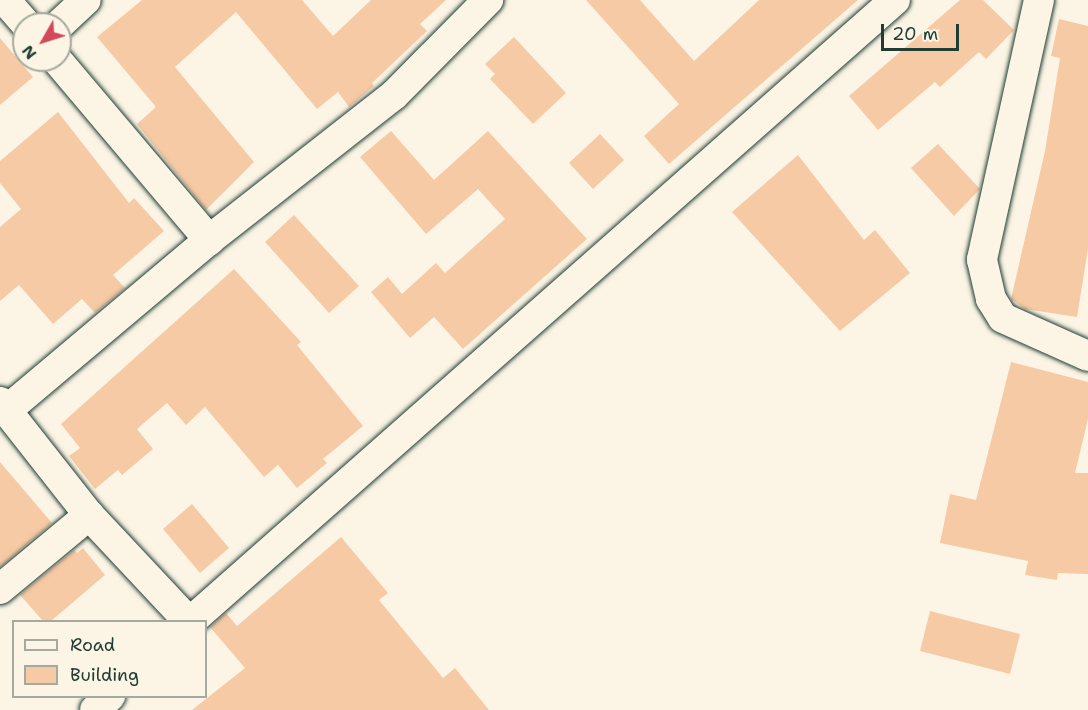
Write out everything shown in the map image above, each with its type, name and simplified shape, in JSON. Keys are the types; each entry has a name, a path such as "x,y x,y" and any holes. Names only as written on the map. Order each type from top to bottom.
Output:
{"street":[{"path":"5,0 16,12"},
{"path":"72,13 86,0"},
{"path":"188,620 89,515 4,406 209,240 394,95 488,0"},
{"path":"190,620 895,0"},
{"path":"1039,0 982,260 991,298 1003,318 1088,356"},
{"path":"67,72 209,240"},
{"path":"0,589 89,515"},
{"path":"95,710 108,698"}],"building":[{"path":"142,0 302,0 333,36 371,0 446,0 420,24 427,31 372,83 374,86 349,107 338,92 317,109 236,12 175,67 254,162 206,210 137,124 156,107 97,37"},
{"path":"586,0 640,0 694,61 759,0 858,0 669,164 644,136 679,104"},
{"path":"960,0 983,0 1014,30 986,59 979,52 940,87 935,82 878,130 849,96"},
{"path":"1059,19 1088,26 1088,249 1077,317 1025,309 1011,299 1045,151 1060,58 1051,56"},
{"path":"514,37 566,93 533,124 490,79 495,74 485,64"},
{"path":"0,38 12,52 12,72 29,72 33,77 0,105"},
{"path":"58,112 129,203 134,198 164,231 113,275 125,288 95,313 82,299 53,324 19,285 0,301 0,227 21,209 0,183 0,161"},
{"path":"391,131 434,180 488,131 587,239 463,349 434,317 410,338 371,292 388,277 402,294 436,263 445,273 505,219 478,189 426,234 360,157"},
{"path":"600,134 624,160 593,189 569,163"},
{"path":"938,144 980,189 954,216 911,168"},
{"path":"798,155 864,240 875,230 910,273 840,331 732,212"},
{"path":"294,215 359,286 329,313 265,242"},
{"path":"234,269 301,342 297,345 363,426 323,459 327,463 297,488 278,465 264,477 205,407 186,425 167,403 137,429 153,449 122,475 118,470 95,489 69,456 80,448 61,424"},
{"path":"1011,362 1088,382 1088,419 1075,473 1088,473 1088,574 1058,573 1057,580 1025,575 1028,561 940,543 950,494 976,500"},
{"path":"0,462 52,523 0,567"},
{"path":"192,504 229,548 200,573 163,529"},
{"path":"341,537 388,593 379,600 443,678 455,668 489,710 192,710 245,668 210,627 226,613 237,626"},
{"path":"83,548 105,575 52,620 42,620 20,595 74,550 77,553"},
{"path":"930,611 1020,634 1010,674 920,651"}]}
